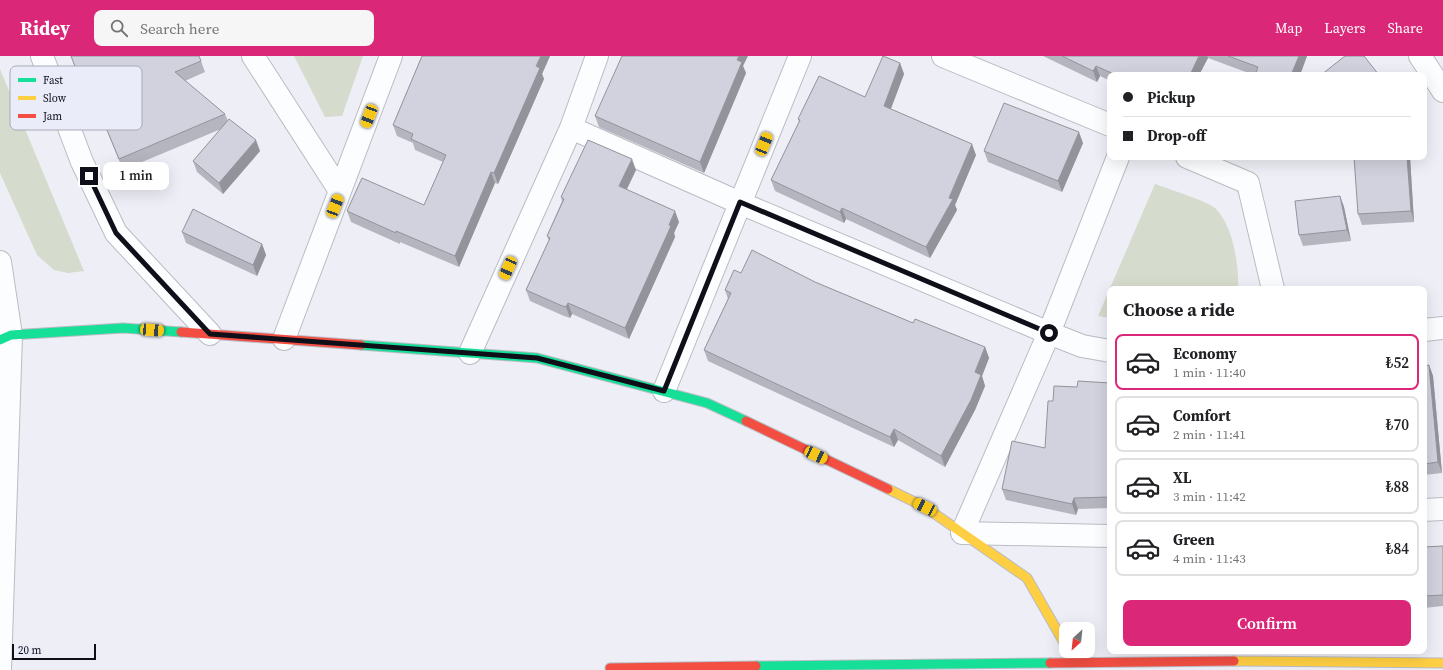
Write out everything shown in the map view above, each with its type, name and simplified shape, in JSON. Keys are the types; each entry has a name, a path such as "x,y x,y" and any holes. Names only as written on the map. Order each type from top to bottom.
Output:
{"street":[{"path":"42,56 46,66"},
{"path":"253,56 340,191"},
{"path":"284,339 391,56"},
{"path":"470,353 571,128 597,56"},
{"path":"664,391 800,56"},
{"path":"943,56 1107,124"},
{"path":"1420,56 1443,91"},
{"path":"571,128 740,202 1049,333 1082,346 1107,350"},
{"path":"70,130 82,162 116,233 210,334"},
{"path":"962,533 1049,333 1117,160"},
{"path":"1194,160 1248,183 1272,286"},
{"path":"0,262 5,338 0,670"},
{"path":"5,338 123,328 537,358 706,403 925,507 1027,578 1073,660"},
{"path":"1427,330 1443,328"},
{"path":"1427,510 1443,509"},
{"path":"962,533 1107,536"},
{"path":"611,670 610,668 1073,660 1443,663"}],"shaded area":[{"path":"294,56 363,56 342,116 325,117"},
{"path":"0,69 10,93 10,130 25,130 84,271 68,273 54,270 37,255 0,173"},
{"path":"1155,184 1205,202 1215,208 1221,215 1234,246 1238,286 1111,286"},
{"path":"1107,295 1107,318 1098,316"}],"building":[{"path":"71,56 199,56 201,61 175,72 225,114 119,159 107,130 142,130 142,66 75,66"},
{"path":"422,56 541,56 536,66 540,68 494,173 491,172 455,256 396,231 396,233 347,211 362,178 424,205 446,155 411,139 413,134 393,125"},
{"path":"622,56 739,56 737,60 742,62 700,162 595,116"},
{"path":"883,56 900,63 884,106 972,144 949,198 953,199 926,247 842,208 840,212 771,180 819,76 865,97"},
{"path":"1062,56 1199,56 1191,72 1109,72 1096,66 1093,71"},
{"path":"1228,56 1299,56 1292,72 1256,72 1258,67"},
{"path":"1345,56 1364,56 1377,72 1325,72"},
{"path":"1004,103 1079,132 1058,181 984,151"},
{"path":"229,119 256,140 219,183 193,161"},
{"path":"588,140 632,159 619,186 675,211 669,225 671,226 625,328 568,303 566,307 526,290 550,238 547,236 564,199 561,197"},
{"path":"1354,160 1407,160 1411,211 1358,214"},
{"path":"1340,196 1347,230 1299,235 1295,201"},
{"path":"193,209 262,244 253,265 182,232"},
{"path":"752,250 815,282 913,323 915,319 985,347 975,372 981,375 971,400 941,456 894,429 890,437 704,350 731,293 725,290 734,270 741,273"},
{"path":"1427,365 1429,365 1438,462 1427,464"},
{"path":"1078,381 1107,383 1107,497 1074,498 1072,504 1002,489 1012,441 1045,448 1048,401 1053,401 1054,386 1077,387"},
{"path":"1443,546 1443,595 1427,596 1427,547"}],"traffic: fast":[{"path":"0,340 11,335 123,328 181,332"},
{"path":"361,345 537,358 707,403 746,421"},
{"path":"756,666 1050,663"}],"traffic: slow":[{"path":"888,489 925,507 1027,578 1059,634"},
{"path":"1234,661 1443,663"}],"traffic: jam":[{"path":"181,332 361,345"},
{"path":"746,421 888,489"},
{"path":"1050,663 1234,661"},
{"path":"611,670 610,668 756,666"}],"route":[{"path":"89,176 116,233 210,334 537,358 664,391 740,202 1049,333"}]}
